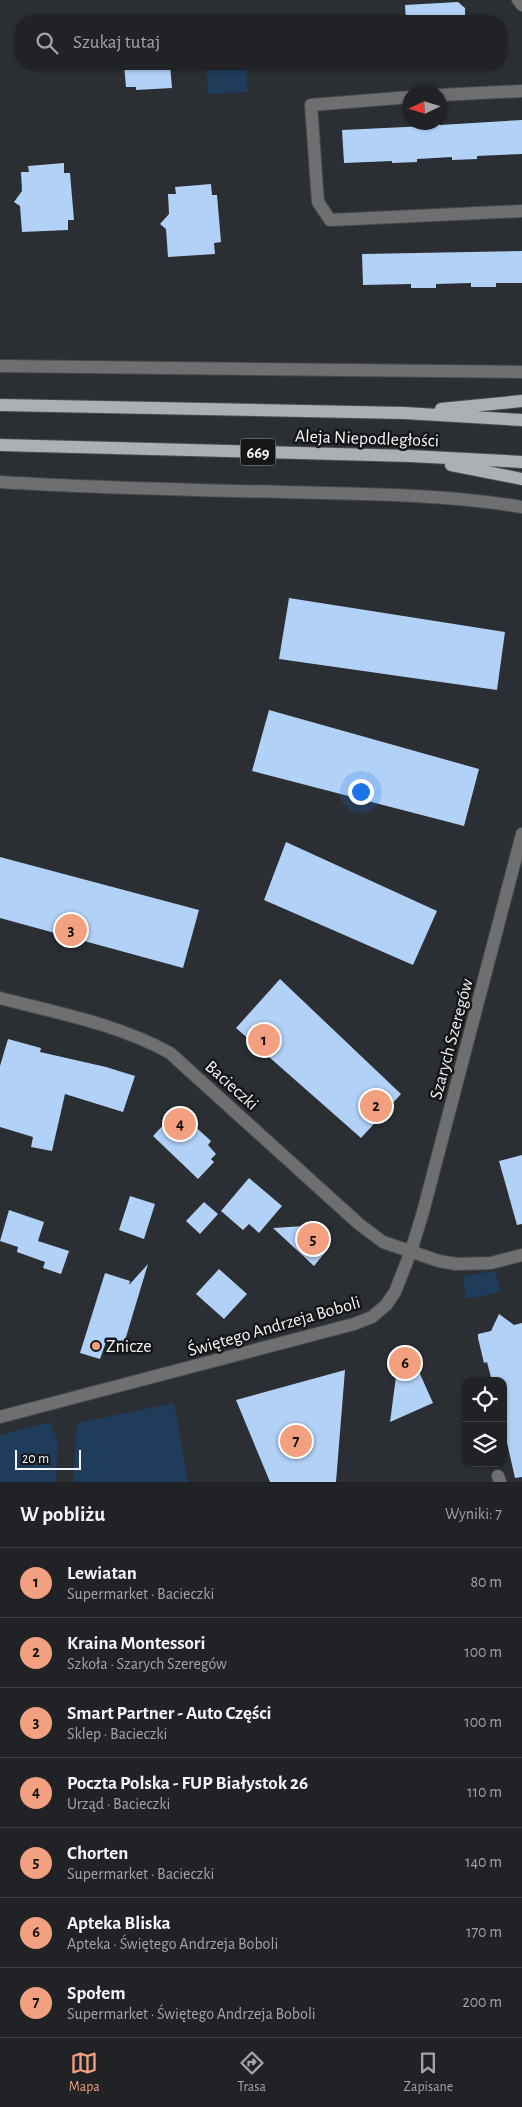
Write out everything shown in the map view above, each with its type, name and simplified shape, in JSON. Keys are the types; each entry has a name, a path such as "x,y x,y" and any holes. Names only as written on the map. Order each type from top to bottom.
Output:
{"main road":[{"path":"404,413 522,400"},
{"name":"Aleja Niepodległości","path":"0,406 404,413 522,420"},
{"name":"Aleja Niepodległości","path":"0,446 410,456 522,462"},
{"path":"410,456 522,479"}],"street":[{"path":"518,0 522,4"},
{"path":"447,95 522,91"},
{"path":"402,98 311,104 318,202 330,220 522,211"},
{"path":"0,366 522,372"},
{"path":"0,482 106,488 353,494 467,499 522,507"},
{"name":"Szarych Szeregów","path":"411,1251 424,1212 517,872 522,834"},
{"name":"Bacieczki","path":"0,998 121,1030 148,1041 170,1053 359,1224 383,1242 411,1251"},
{"path":"411,1251 456,1264 492,1263 522,1255"},
{"name":"Świętego Andrzeja Boboli","path":"0,1417 365,1320 372,1317 386,1305 395,1292 411,1251"}],"shaded area":[{"path":"206,70 246,70 248,92 208,94"},
{"path":"495,1271 501,1292 466,1299 463,1276"},
{"path":"174,1403 188,1482 73,1482 77,1423"},
{"path":"50,1422 58,1442 56,1482 0,1482 0,1435"}],"building":[{"path":"458,2 465,8 465,15 406,15 405,5"},
{"path":"125,70 170,70 172,88 136,90 136,87 126,87"},
{"path":"522,120 522,154 477,156 477,159 452,160 452,157 417,159 417,162 344,163 342,130 402,127 402,130 447,130 447,125"},
{"path":"64,163 64,173 70,173 74,220 68,220 68,230 22,232 20,206 14,202 22,191 21,172 29,172 28,166"},
{"path":"211,184 212,195 217,195 221,242 214,243 215,254 168,257 166,229 160,224 169,214 168,194 176,194 175,187"},
{"path":"522,251 522,283 496,283 496,287 471,287 471,283 436,284 436,288 411,288 411,284 363,285 362,254"},
{"path":"289,598 505,632 497,690 279,659"},
{"path":"269,710 479,769 464,826 252,771"},
{"path":"286,842 437,911 413,965 264,900"},
{"path":"0,857 199,910 183,968 0,918"},
{"path":"280,979 401,1094 361,1138 236,1028"},
{"path":"8,1039 41,1048 40,1052 106,1067 135,1076 123,1112 65,1094 52,1151 31,1147 33,1137 0,1127 0,1066"},
{"path":"177,1117 185,1125 189,1121 211,1141 208,1145 216,1154 211,1159 214,1162 198,1179 153,1136 168,1120 172,1123"},
{"path":"522,1155 522,1224 517,1225 499,1161"},
{"path":"249,1178 282,1206 259,1233 249,1224 243,1230 221,1211"},
{"path":"130,1196 155,1204 144,1239 119,1230"},
{"path":"204,1202 218,1214 200,1234 186,1221"},
{"path":"9,1210 44,1222 38,1241 69,1251 61,1274 43,1268 45,1262 17,1252 18,1247 0,1241"},
{"path":"320,1225 326,1230 327,1250 314,1266 273,1228"},
{"path":"148,1264 123,1347 106,1342 100,1359 80,1353 105,1273 130,1281 129,1285"},
{"path":"219,1269 247,1294 224,1319 196,1294"},
{"path":"499,1314 514,1325 522,1323 522,1477 515,1478 507,1442 507,1377 491,1377 487,1362 484,1363 478,1338 478,1334 491,1331"},
{"path":"399,1354 412,1356 433,1403 390,1422"},
{"path":"345,1370 336,1482 270,1482 236,1400"}],"place":[{"name":"Smart Partner - Auto Części","path":"71,930"},
{"name":"Lewiatan","path":"264,1040"},
{"name":"Kraina Montessori","path":"376,1106"},
{"name":"Poczta Polska - FUP Białystok 26","path":"180,1124"},
{"name":"Chorten","path":"313,1239"},
{"name":"Znicze","path":"96,1346"},
{"name":"Apteka Bliska","path":"405,1363"},
{"name":"Społem","path":"296,1441"}]}
